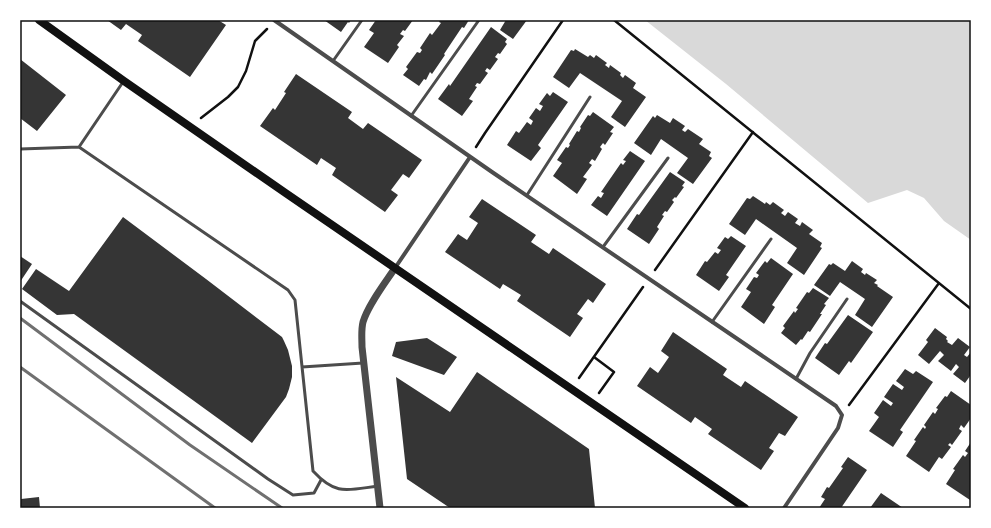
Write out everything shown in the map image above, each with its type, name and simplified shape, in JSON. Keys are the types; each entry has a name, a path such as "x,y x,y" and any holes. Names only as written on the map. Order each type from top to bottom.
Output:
{"main road":[{"path":"39,20 190,127 745,508"}],"street":[{"path":"275,20 470,157 836,406 842,415 838,428 784,508"},
{"path":"380,508 363,362 362,334 364,321 375,299 395,268 470,157"}],"lane":[{"path":"333,61 362,20"},
{"path":"411,116 479,20"},
{"path":"79,147 124,81"},
{"path":"527,195 590,97"},
{"path":"20,149 79,147 288,290 295,300 313,471 321,480 336,489 346,490 378,486"},
{"path":"603,247 668,158"},
{"path":"712,322 771,239"},
{"path":"796,379 810,353 847,299"},
{"path":"20,301 268,479 293,495 314,493 321,480"},
{"path":"302,367 363,362"}],"path":[{"path":"190,127 238,87 246,71 255,41 275,20"},
{"path":"470,157 563,20"},
{"path":"614,20 971,309"},
{"path":"571,389 754,132"},
{"path":"842,415 940,284"},
{"path":"592,403 614,372 594,357"}],"shaded area":[{"path":"645,20 971,20 971,240 944,221 924,198 907,190 868,203 726,84"}],"building":[{"path":"107,20 218,20 226,25 190,77 138,41 142,35 126,24 121,30"},
{"path":"324,20 351,20 341,32"},
{"path":"376,20 413,20 405,31 403,30 400,34 404,36 397,45 399,47 388,63 364,47 374,33 369,30"},
{"path":"440,20 469,20 464,28 462,27 432,74 430,72 426,80 424,79 419,86 403,75 408,69 406,67 417,52 420,53 422,50 420,48 430,33 432,35 441,23 439,22"},
{"path":"506,20 527,20 513,39 500,30"},
{"path":"491,27 507,39 505,42 507,44 500,54 498,53 495,57 498,59 490,70 487,68 485,71 488,73 480,84 477,83 475,86 477,87 469,99 473,101 462,116 438,99 449,84 450,86"},
{"path":"575,49 588,57 590,55 594,58 596,55 607,63 605,65 609,68 610,65 621,73 620,75 623,78 625,75 636,83 633,88 646,97 625,127 611,117 622,101 580,73 569,88 553,77 571,50 574,51"},
{"path":"20,59 66,95 37,131 20,118"},
{"path":"296,74 352,112 348,118 363,129 368,123 422,160 409,178 403,174 391,190 398,195 385,212 332,175 336,168 321,158 317,165 260,126 273,108 275,110 286,93 284,92"},
{"path":"553,92 568,102 538,145 541,148 531,161 507,145 516,131 519,133 527,122 531,125 533,121 529,118 536,108 540,111 543,106 539,104 547,93 550,96"},
{"path":"593,112 614,127 610,132 613,133 605,145 603,143 600,147 602,149 595,161 592,159 589,163 592,165 583,177 587,179 577,194 553,176 562,163 557,160 566,147 568,148 570,145 569,144 577,131 579,132 580,127 588,115 590,116"},
{"path":"657,115 670,123 673,118 685,126 682,130 685,132 688,129 703,139 699,144 711,152 709,156 712,158 693,184 677,173 688,158 661,139 651,155 634,143 653,116 655,118"},
{"path":"630,151 645,161 607,216 591,205 598,196 601,198 604,193 601,192 621,163 623,165 626,161 623,160"},
{"path":"670,172 685,182 682,186 684,187 676,198 675,197 672,200 674,202 667,212 665,211 662,215 664,216 657,227 659,229 649,244 627,229"},
{"path":"753,196 765,204 766,202 770,205 773,202 784,210 781,213 785,216 788,212 798,219 795,223 800,226 802,222 813,230 809,234 822,243 820,247 822,248 804,275 787,263 797,248 756,219 745,235 729,224 747,198 750,199"},
{"path":"482,199 536,235 531,242 549,254 553,248 606,284 593,303 588,299 577,314 583,318 570,337 517,301 521,295 503,284 500,289 445,252 458,234 467,240 478,223 469,217"},
{"path":"123,217 282,337 288,350 292,366 292,377 289,389 286,397 252,443 74,314 57,315 22,289 36,269 69,291"},
{"path":"731,236 746,246 726,275 729,277 719,291 696,275 705,261 707,262 715,252 718,254 721,250 717,248 725,237 728,239"},
{"path":"20,256 32,264 20,282"},
{"path":"771,258 793,274 772,305 775,307 764,324 741,307 751,292 746,289 754,277 757,278 759,275 756,273 765,261 767,263"},
{"path":"852,261 863,269 861,272 865,275 866,273 877,280 874,283 893,297 872,327 855,315 865,299 840,282 830,296 814,285 829,264 831,265 833,263 845,271"},
{"path":"813,288 829,298 824,304 826,305 820,314 822,314 810,332 808,331 802,340 801,339 796,345 781,333 785,328 783,326 794,311 795,313 798,309 796,308 807,292 809,293"},
{"path":"848,315 873,332 851,363 849,361 839,375 815,358"},
{"path":"935,328 947,337 947,342 952,345 958,338 970,347 964,355 967,357 971,352 971,377 970,376 965,383 953,374 959,367 956,364 951,371 938,361 944,355 940,351 929,364 918,355 928,342 926,340"},
{"path":"673,332 727,369 723,375 741,387 745,381 798,417 785,436 779,433 769,448 774,451 761,470 708,434 712,429 695,417 691,423 637,386 650,367 658,373 669,357 661,351"},
{"path":"427,338 457,357 444,375 392,356 396,342"},
{"path":"905,369 913,374 916,371 933,382 900,430 903,432 893,447 869,431 879,417 874,413 883,400 891,406 893,403 884,397 893,384 902,390 904,387 896,381"},
{"path":"477,372 589,449 595,508 450,508 407,479 396,377 450,412"},
{"path":"951,391 971,405 971,418 964,428 961,425 959,429 962,431 952,445 950,443 948,445 951,447 942,459 939,457 929,472 906,456 923,427 925,429 926,427 924,425 933,412 935,414 938,409 936,408"},
{"path":"971,442 970,500 946,484 955,470 953,469 963,455 965,457 968,453 965,451"},
{"path":"848,457 867,470 841,508 819,508 825,499 821,497 827,487 829,488 843,468 841,467"},
{"path":"881,493 903,508 870,508"},
{"path":"20,496 21,499 39,497 40,508 20,508"}],"railway":[{"path":"20,318 190,445 282,508"},
{"path":"20,367 215,508"}]}
